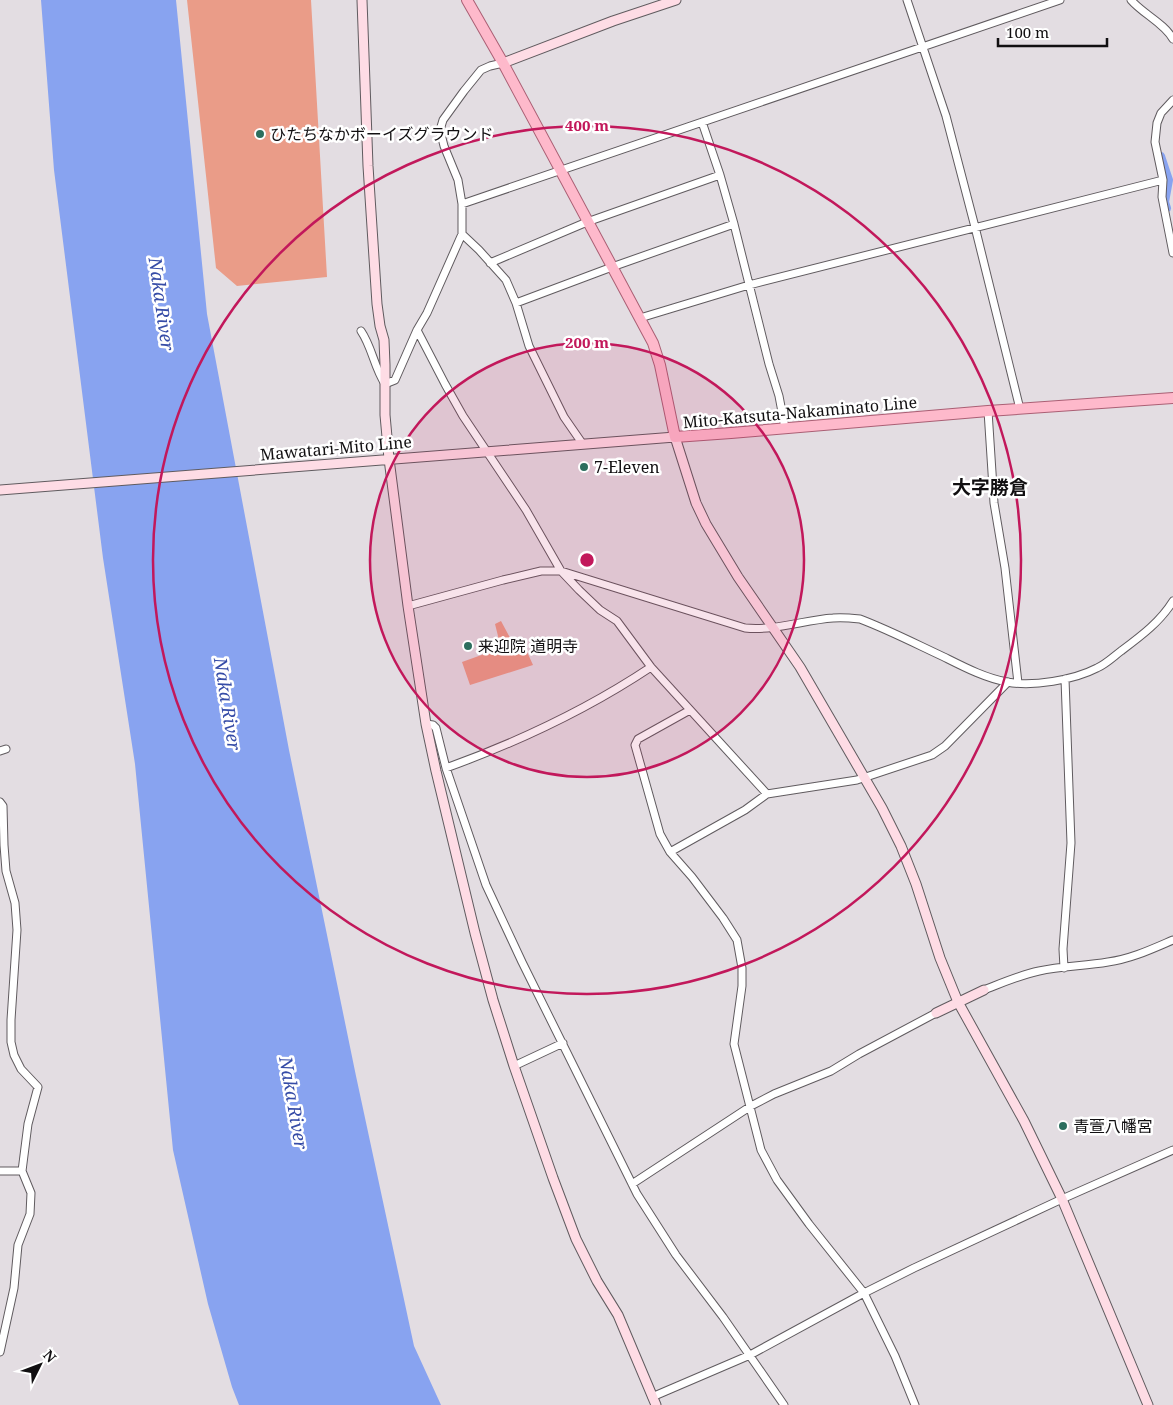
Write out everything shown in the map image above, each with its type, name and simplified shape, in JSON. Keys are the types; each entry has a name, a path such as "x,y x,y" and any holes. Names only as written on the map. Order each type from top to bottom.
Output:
{"main road":[{"name":"Mito-Katsuta-Nakaminato Line","path":"467,0 503,63 640,318 658,356 675,437 1173,398"}],"street":[{"path":"362,0 371,212 377,304 384,340 385,416 388,459 426,724 474,933 514,1066 576,1239 618,1315 654,1401 750,1355 914,1268 1173,1150"},
{"path":"385,384 395,380 462,234 462,204 458,180 444,146 440,130 444,120 464,92 481,70 490,66 503,63 613,21 676,0"},
{"path":"907,0 946,116 976,227 1020,409"},
{"path":"462,204 1060,0"},
{"path":"1131,0 1166,30 1173,39"},
{"path":"1173,100 1161,113 1157,123 1155,142 1163,180 1162,197 1173,253"},
{"path":"702,122 734,224 769,364 779,396 785,428"},
{"path":"490,263 587,222 720,175"},
{"path":"640,318 749,285 1163,180"},
{"path":"516,302 734,224"},
{"path":"462,234 506,280 516,302 529,346 564,417 582,443"},
{"path":"417,330 463,416 526,510 562,570 578,590 600,610 617,621 651,667 767,794"},
{"path":"361,331 367,340 379,374 385,384"},
{"path":"988,411 994,503 1005,568 1018,683"},
{"path":"675,437 696,503 706,524 738,577 800,667 865,777 900,846 916,884 940,958 958,1002 1024,1121 1062,1199 1148,1405"},
{"name":"Mawatari-Mito Line","path":"0,490 675,437"},
{"path":"408,606 540,571 562,570 745,628 757,629 832,618 860,619 982,675 1008,682 1036,683 1065,679 1088,672 1106,663 1150,629 1162,617 1173,601"},
{"path":"446,768 494,750 582,710 651,667"},
{"path":"1064,968 1063,949 1071,844 1065,679"},
{"path":"670,852 745,810 767,794 857,780 932,755 945,746 1008,682"},
{"path":"690,710 638,739 634,745 660,834 670,852 692,877 737,940 742,968 742,986 734,1044 761,1150 777,1180 864,1293 896,1356 915,1405"},
{"path":"426,724 433,725 436,728 446,768 486,884 522,962 632,1184 676,1255 723,1317 784,1405"},
{"path":"0,802 3,806 6,871 16,903 17,917 11,1042 14,1056 21,1069 38,1087 28,1124 22,1171 31,1193 30,1214 18,1245 14,1288 0,1352"},
{"path":"632,1184 751,1106 774,1094 831,1071 936,1012 984,990 1020,976 1040,971 1126,958 1173,940"},
{"path":"514,1066 563,1043"},
{"path":"0,1171 22,1171"}],"shaded area":[{"name":"ひたちなかボーイズグラウンド","path":"187,0 311,0 327,277 237,286 216,268"},
{"path":"501,621 515,647 523,643 533,665 470,685 462,662 501,648 495,624"}],"water":[{"name":"Naka River","path":"41,0 176,0 207,314 289,750 414,1346 441,1405 239,1405 208,1304 173,1150 135,764 103,558 54,170"}],"waterway":[{"path":"1161,156 1169,180 1165,202 1167,208"}],"place":[{"name":"ひたちなかボーイズグラウンド","path":"260,134"},
{"name":"7-Eleven","path":"584,467"},
{"name":"来迎院 道明寺","path":"468,646"},
{"name":"青萱八幡宮","path":"1063,1126"}],"district":[{"name":"大字勝倉","path":"990,487"}]}
